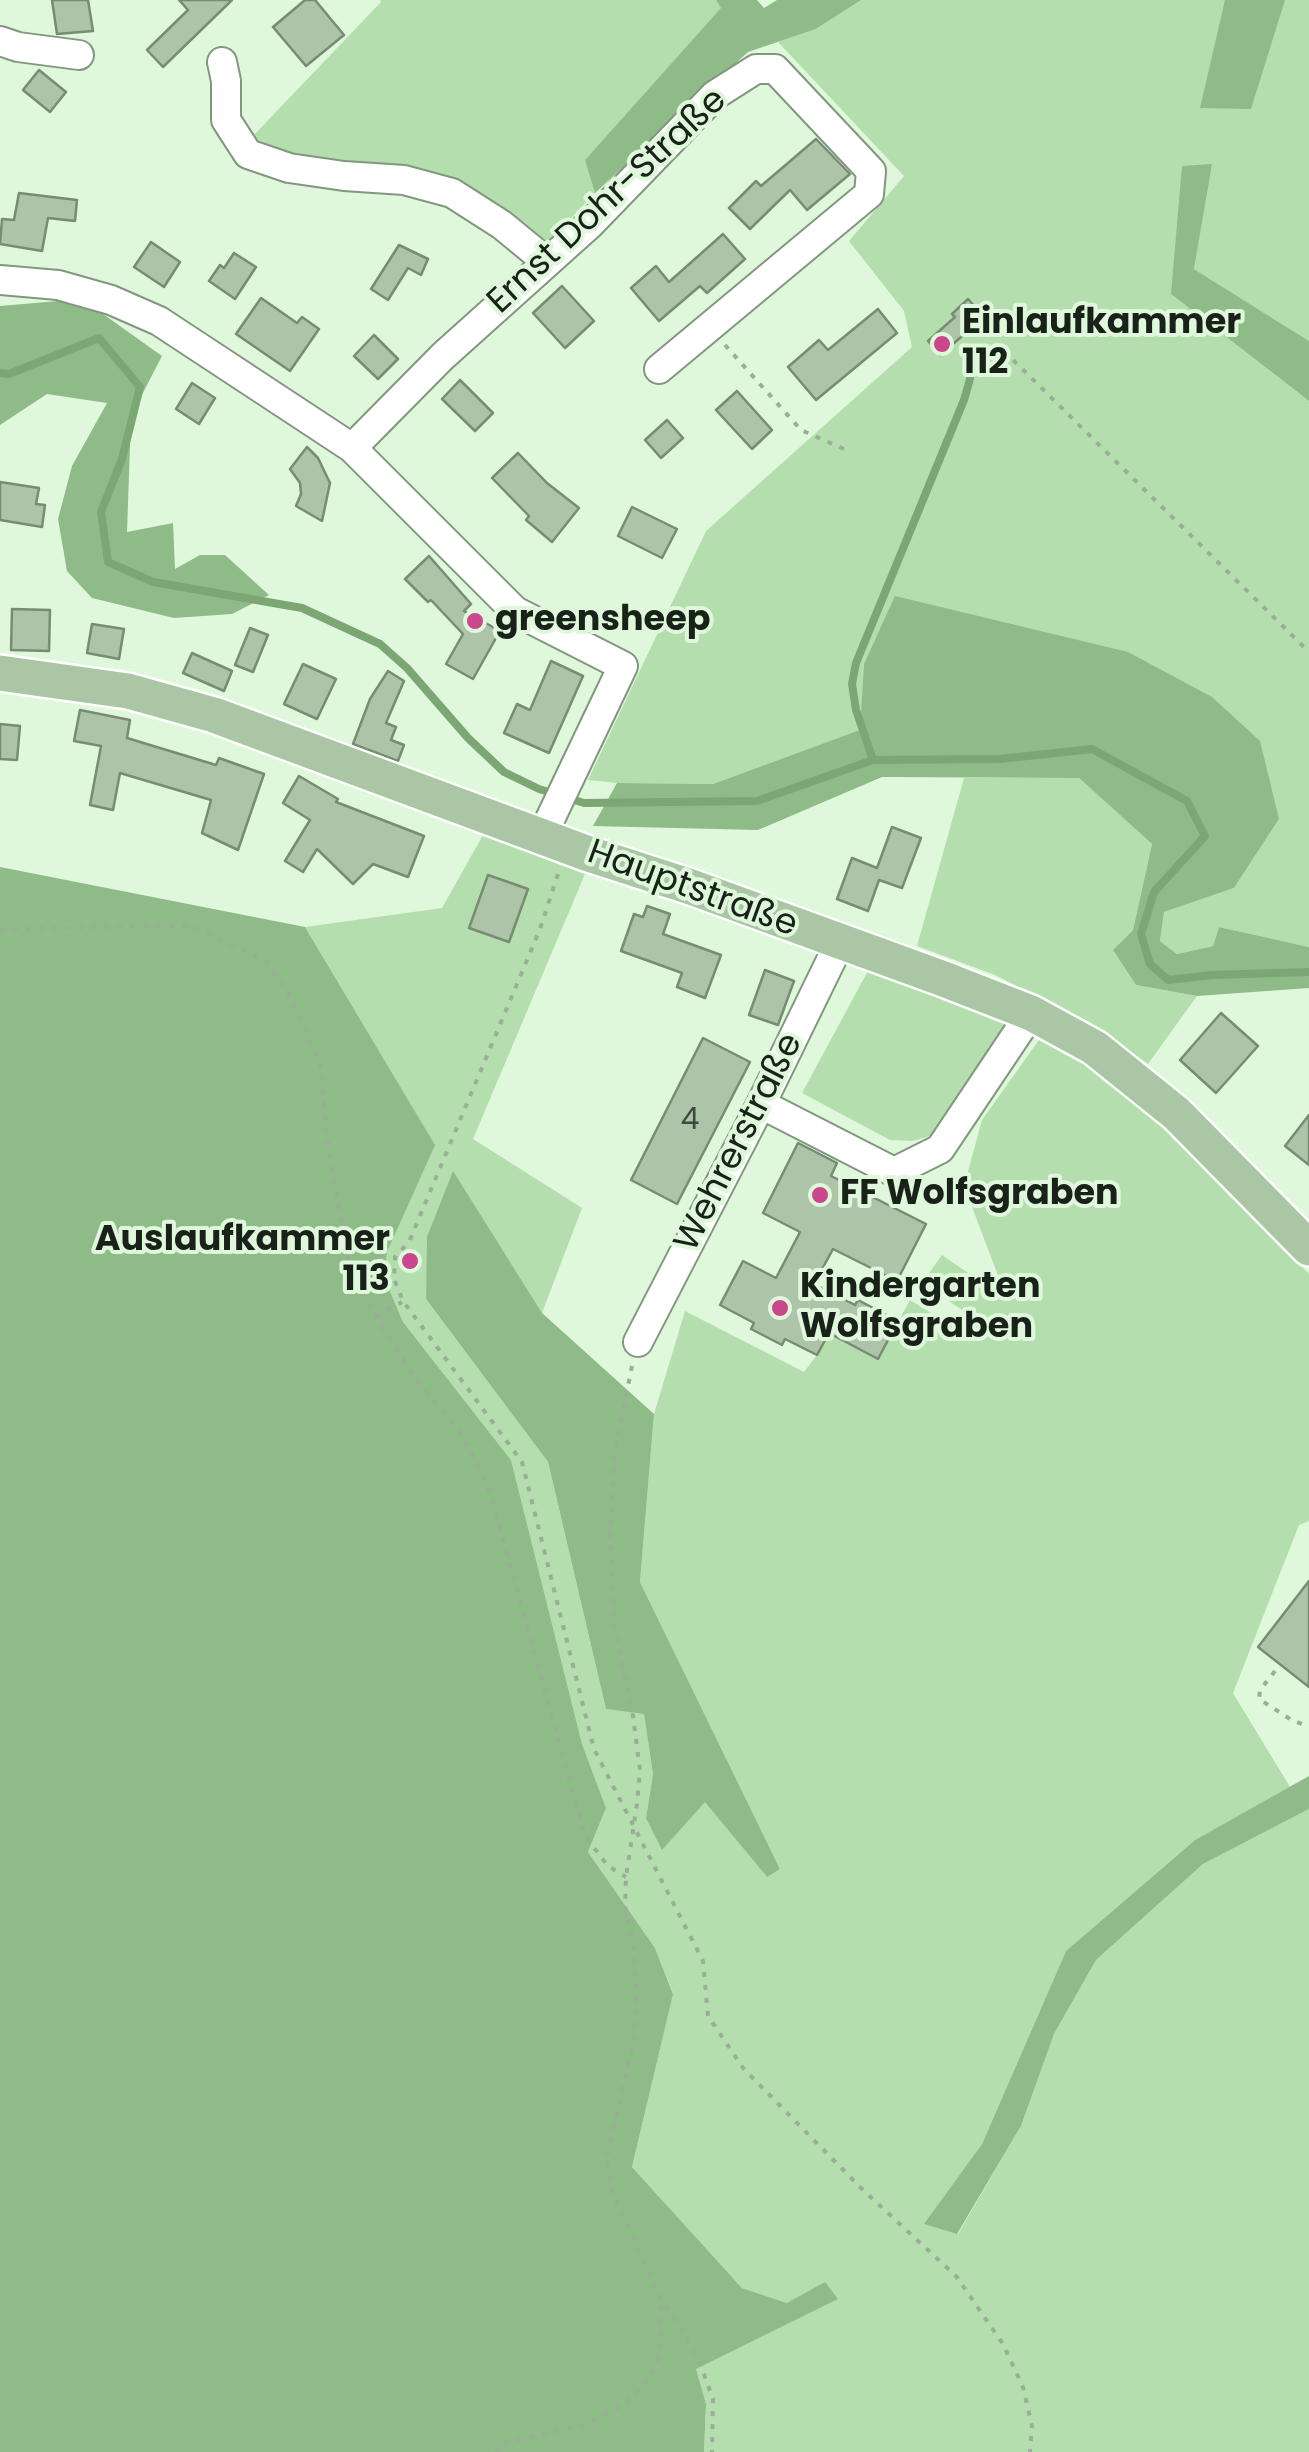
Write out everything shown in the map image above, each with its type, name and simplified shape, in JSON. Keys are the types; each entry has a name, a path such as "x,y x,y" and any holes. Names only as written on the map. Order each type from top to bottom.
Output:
{"main road":[{"name":"Hauptstraße","path":"0,673 128,691 214,715 555,830 691,887 995,997 1095,1048 1177,1114 1309,1248"}],"street":[{"path":"0,41 79,55"},
{"path":"222,62 226,120 248,154 289,168 404,180 452,193 547,262"},
{"name":"Ernst Dohr-Straße","path":"352,448 442,356 590,224 715,95 756,69 776,69 871,172 869,194 658,368"},
{"path":"0,280 58,286 110,300 159,322 352,448 515,611 623,666 569,779 555,830"},
{"name":"Wehrerstraße","path":"638,1342 840,942"},
{"path":"761,1104 894,1172 940,1149 1031,1013"}],"path":[{"path":"709,327 800,430 844,449"},
{"path":"1004,351 1309,652"},
{"path":"555,830 540,928 409,1242 395,1257 394,1279 404,1301 522,1462 594,1749 703,1961 708,2016 743,2068 863,2190 956,2276 1003,2344 1023,2387 1032,2426 1030,2452"},
{"path":"0,929 192,926 266,961 287,991 320,1063 330,1155 352,1276 416,1379 462,1435 480,1469 492,1499 585,1836 608,1866 626,1877"},
{"path":"376,1317 404,1301"},
{"path":"638,1342 616,1452 610,1539 614,1630 640,1770 625,1906 634,1946 636,2005 632,2048 607,2156 610,2188 661,2298 698,2358 713,2399 712,2452"},
{"path":"1275,1671 1260,1690 1260,1698 1309,1727"},
{"path":"497,2452 499,2444 586,2425 625,2403 657,2364 661,2298"}],"green space":[{"path":"380,0 716,0 722,8 586,159 595,193 543,247 457,184 287,155 252,137"},
{"path":"716,0 757,0 764,8 777,0 861,0 816,29 748,52 595,193 585,160 721,8"},
{"path":"861,0 1309,0 1309,341 1194,269 1211,164 1171,294 1309,401 1309,947 1219,927 1213,946 1177,954 1160,941 1164,912 1234,888 1279,819 864,664 861,730 713,784 588,780 706,531 912,347 904,311 849,241 904,176 778,42 816,29"},
{"path":"1225,0 1285,0 1251,109 1200,108"},
{"path":"1212,164 1194,269 1309,341 1309,401 1171,294 1182,166"},
{"path":"82,299 162,356 131,416 127,532 173,523 175,569 200,555 225,555 269,595 232,614 174,618 92,598 67,571 58,519 72,466 107,403 47,394 0,425 0,306"},
{"path":"895,596 1128,652 1212,697 1260,741 1279,819 1234,888 1164,912 1160,941 1177,954 1213,946 1219,927 1309,947 1309,988 1197,996 1136,985 1113,950 1133,930 1152,844 1079,778 882,777 758,830 593,826 617,783 713,784 860,730 864,664"},
{"path":"964,778 1079,778 1152,844 1133,930 1113,950 1136,985 1197,996 1148,1064 1085,1021 995,975 917,946"},
{"path":"483,835 585,874 473,1139 582,1208 542,1313 453,1172 428,1237 426,1299 548,1462 606,1709 644,1713 653,1774 646,1818 705,1801 766,1876 780,1869 640,1582 654,1414 685,1311 804,1372 829,1333 878,1359 910,1300 967,1335 977,1320 922,1283 942,1255 996,1292 994,1297 1002,1286 964,1186 982,1120 1041,1037 1126,1090 1202,1160 1309,1274 1309,1521 1299,1525 1233,1693 1290,1787 1195,1840 1066,1951 982,2144 925,2224 958,2234 1021,2126 1054,2034 1096,1960 1203,1864 1309,1809 1309,2452 704,2452 706,2404 695,2369 837,2299 787,2303 742,2288 632,2167 673,1993 655,1948 588,1852 606,1808 582,1744 511,1460 403,1322 384,1277 387,1252 434,1144 305,927 442,908"},
{"path":"0,867 305,927 435,1145 387,1252 384,1277 403,1322 511,1460 582,1744 606,1808 588,1852 655,1948 673,1994 632,2167 742,2288 787,2303 825,2282 838,2299 696,2369 706,2404 704,2452 0,2452"},
{"path":"869,969 997,1014 1007,1027 946,1122 933,1135 913,1141 890,1140 802,1093"},
{"path":"453,1171 542,1313 654,1414 640,1582 780,1869 767,1877 705,1802 662,1850 646,1818 653,1774 644,1714 606,1709 548,1462 426,1299 427,1237"},
{"path":"1309,1776 1309,1809 1203,1864 1096,1960 1054,2034 1021,2126 957,2234 924,2224 982,2144 1066,1951 1195,1840"}],"building":[{"path":"52,0 88,0 93,31 57,34"},
{"path":"179,0 232,0 163,67 147,50 188,10"},
{"path":"305,0 315,0 344,35 306,66 273,27"},
{"path":"39,70 66,92 50,112 23,90"},
{"path":"816,139 850,174 807,210 790,190 750,229 729,208 756,181 761,186"},
{"path":"19,193 77,200 75,221 48,218 42,251 0,244 2,219 14,220"},
{"path":"723,234 745,259 707,293 700,286 659,321 631,288 656,266 669,282"},
{"path":"151,242 180,262 164,287 134,267"},
{"path":"399,245 428,259 421,275 408,268 388,300 371,289"},
{"path":"234,253 256,267 235,299 209,281"},
{"path":"562,286 594,321 565,348 533,313"},
{"path":"261,298 297,323 302,317 319,329 290,371 236,334"},
{"path":"968,299 987,320 940,355 928,341"},
{"path":"878,309 897,333 816,400 788,367 819,340 828,350"},
{"path":"374,335 398,359 378,379 354,356"},
{"path":"460,380 493,413 475,431 442,399"},
{"path":"192,383 215,398 199,424 176,409"},
{"path":"737,391 772,430 752,449 716,410"},
{"path":"667,420 683,438 661,458 645,440"},
{"path":"307,447 318,458 330,483 322,521 296,506 300,483 290,469"},
{"path":"518,453 579,508 552,542 526,520 529,516 492,478"},
{"path":"0,482 39,488 36,504 45,505 42,527 0,520"},
{"path":"632,507 677,529 662,558 618,536"},
{"path":"429,556 471,604 464,611 500,631 473,679 446,664 463,634 405,579"},
{"path":"12,609 50,610 49,651 11,650"},
{"path":"92,624 124,629 119,659 87,653"},
{"path":"250,628 268,635 253,672 235,665"},
{"path":"192,653 232,671 224,691 183,673"},
{"path":"551,661 583,676 549,753 504,733 517,704 530,710"},
{"path":"303,664 336,679 317,719 284,704"},
{"path":"388,671 404,681 386,723 396,727 391,740 404,745 398,761 353,744 370,699"},
{"path":"80,710 130,720 127,738 216,765 219,758 264,774 238,850 202,833 211,800 120,773 113,810 90,805 101,746 74,741"},
{"path":"0,724 20,726 17,760 0,759"},
{"path":"299,776 338,799 336,802 424,836 408,877 373,864 353,884 317,849 303,872 285,861 310,820 283,803"},
{"path":"892,827 921,838 902,888 879,880 868,911 837,899 852,858 877,868"},
{"path":"488,875 528,889 509,942 469,928"},
{"path":"647,906 670,914 663,934 721,955 705,998 677,987 682,973 621,951 634,914 643,917"},
{"path":"765,970 794,981 778,1025 749,1015"},
{"path":"1221,1013 1258,1046 1216,1093 1180,1060"},
{"path":"703,1038 750,1062 677,1204 631,1180"},
{"path":"1309,1115 1309,1165 1285,1146"},
{"path":"798,1143 837,1163 831,1176 926,1224 897,1281 833,1249 814,1284 855,1305 858,1300 898,1321 878,1359 829,1333 817,1355 785,1339 782,1345 751,1329 754,1323 720,1305 743,1261 776,1278 800,1232 763,1213"},
{"path":"1309,1581 1309,1687 1258,1647"}],"waterway":[{"path":"0,373 9,374 99,338 140,387 122,459 101,512 108,562 153,582 302,608 380,644 504,772 539,789 584,803 757,801 873,760 1000,759 1092,749 1187,801 1205,836 1154,892 1141,934 1150,964 1168,980 1309,972"},
{"path":"873,760 856,710 852,684 856,663 970,379"}],"place":[{"name":"Einlaufkammer 112","path":"942,344"},
{"name":"greensheep","path":"475,621"},
{"name":"FF Wolfsgraben","path":"820,1195"},
{"name":"Auslaufkammer 113","path":"410,1261"},
{"name":"Kindergarten Wolfsgraben","path":"780,1308"}]}
